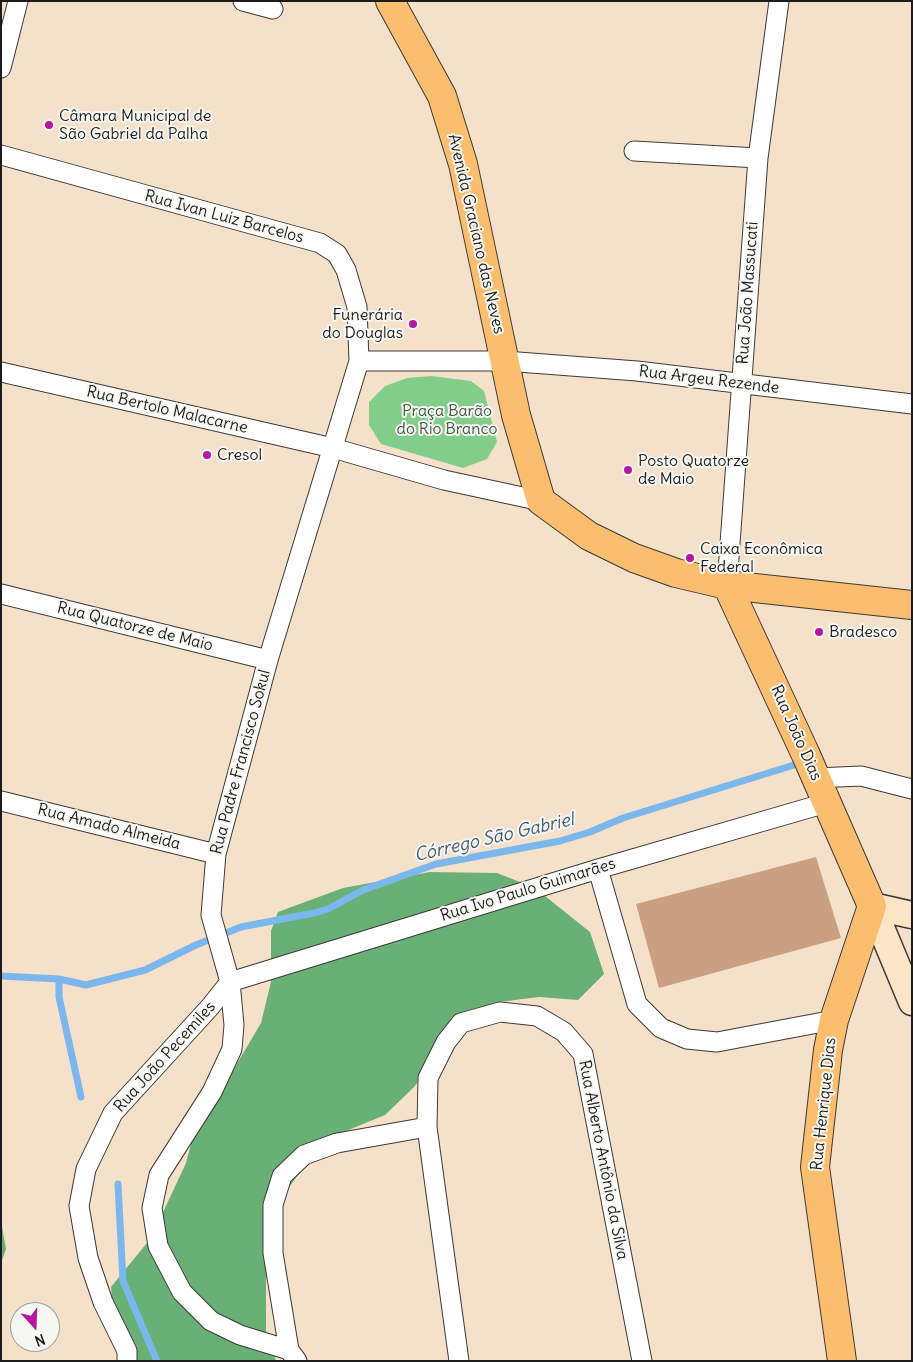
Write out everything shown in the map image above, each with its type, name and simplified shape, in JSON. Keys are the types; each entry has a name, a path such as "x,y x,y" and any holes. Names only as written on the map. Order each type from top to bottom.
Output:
{"main road":[{"name":"Avenida Graciano das Neves","path":"390,1 442,96 463,164 505,361"},
{"path":"505,361 516,415 541,500 589,536 634,558 676,573 727,585 912,605"},
{"name":"Rua João Dias","path":"727,585 867,895"},
{"name":"Rua Henrique Dias","path":"842,1361 815,1167 828,1050 834,1020 867,895"}],"street":[{"path":"1,68 18,1"},
{"path":"243,1 273,9"},
{"name":"Rua João Massucati","path":"727,585 758,158 779,1"},
{"path":"634,151 758,158"},
{"name":"Rua Ivan Luiz Barcelos","path":"1,155 320,243 337,254 346,270 357,307 359,361"},
{"path":"505,361 359,361 333,448 444,480 541,500"},
{"name":"Rua Argeu Rezende","path":"505,361 637,371 912,404"},
{"name":"Rua Bertolo Malacarne","path":"1,372 333,448"},
{"name":"Rua Padre Francisco Sokul","path":"293,1355 240,1335 211,1321 182,1292 158,1246 152,1208 159,1174 212,1092 232,1049 234,1025 230,982 212,923 216,854 268,660 333,448"},
{"name":"Rua Quatorze de Maio","path":"1,594 268,660"},
{"name":"Rua Ivo Paulo Guimarães","path":"230,982 598,869 861,776 912,789"},
{"name":"Rua Amado Almeida","path":"1,801 216,854"},
{"path":"598,869 637,1004 661,1028 687,1039 717,1042 834,1020"},
{"path":"867,895 912,914"},
{"name":"Rua João Dias","path":"867,895 912,1002"},
{"name":"Rua João Pecemiles","path":"127,1361 126,1351 103,1302 88,1258 79,1206 86,1169 113,1113 210,1007 230,982"},
{"name":"Rua Alberto Antônio da Silva","path":"459,1361 427,1127 428,1078 446,1042 461,1023 500,1012 537,1016 564,1032 583,1054 642,1361"},
{"path":"293,1355 272,1253 273,1205 282,1176 304,1155 337,1142 427,1127"}],"green space":[{"name":"Praça Barão do Rio Branco","path":"431,376 471,381 484,391 497,442 487,459 463,468 381,444 369,425 369,402 385,386 407,378"},
{"path":"430,872 497,873 535,888 590,932 604,974 578,1000 539,997 499,1002 452,1023 435,1058 414,1087 385,1115 329,1138 306,1164 282,1197 266,1242 266,1331 276,1361 131,1361 112,1299 111,1287 151,1238 186,1163 194,1132 215,1101 261,1023 271,982 271,931 278,912 343,888"},
{"path":"1,1221 6,1249 1,1263"}],"building":[{"path":"816,857 841,938 659,988 636,904"}],"waterway":[{"name":"Córrego São Gabriel","path":"1,976 59,979 86,985 145,970 196,945 241,927 328,909 363,890 436,864 560,841 590,832 623,818 794,765"},
{"path":"59,979 59,997 81,1097"},
{"path":"118,1184 123,1281 157,1361"}],"place":[{"name":"Câmara Municipal de São Gabriel da Palha","path":"49,125"},
{"name":"Funerária do Douglas","path":"413,324"},
{"name":"Cresol","path":"207,455"},
{"name":"Posto Quatorze de Maio","path":"628,470"},
{"name":"Caixa Econômica Federal","path":"690,558"},
{"name":"Bradesco","path":"819,632"}]}
